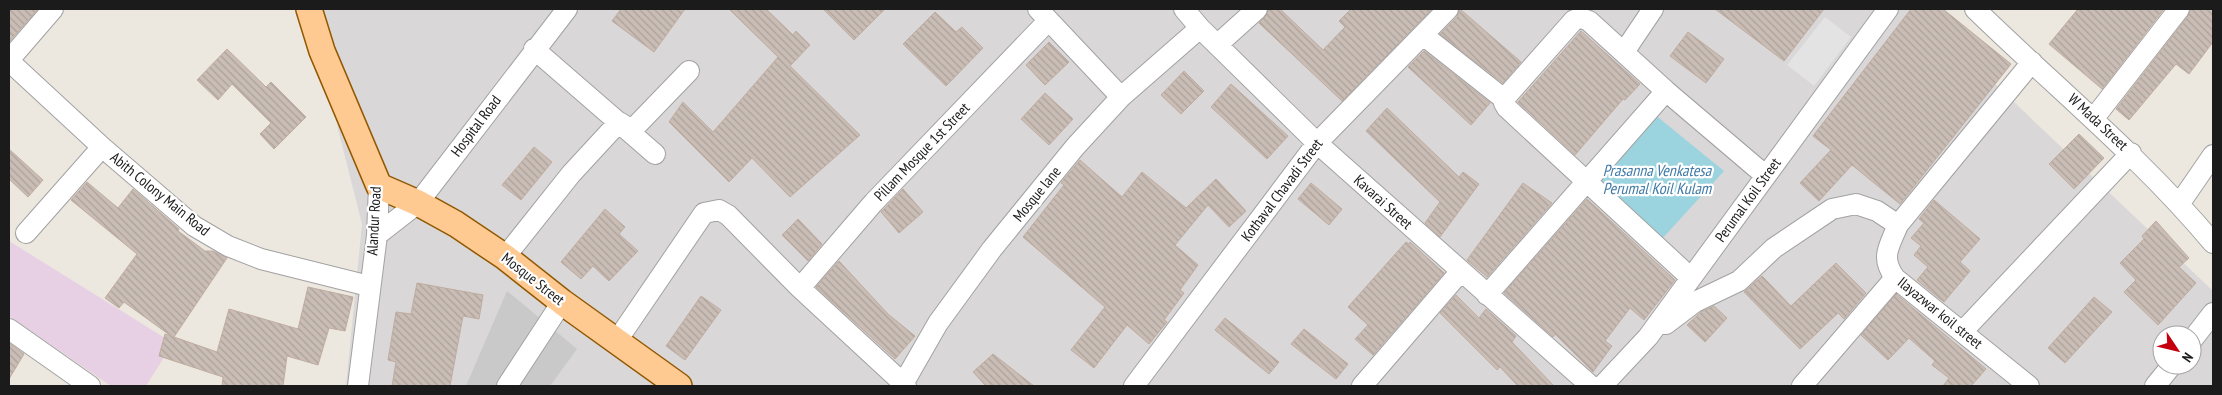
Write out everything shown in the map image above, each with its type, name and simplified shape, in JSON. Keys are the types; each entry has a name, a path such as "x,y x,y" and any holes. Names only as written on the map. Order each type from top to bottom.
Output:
{"main road":[{"name":"Alandur Road","path":"308,9 322,51 378,186"},
{"name":"Mosque Street","path":"378,186 418,203 505,257 562,302 679,386"}],"street":[{"path":"11,66 53,9"},
{"name":"Hospital Road","path":"377,235 418,203 534,49 567,9"},
{"name":"Kavarai Street","path":"1184,9 1200,28 1317,143 1486,295 1591,386"},
{"path":"1218,45 1257,9"},
{"name":"Kothaval Chavadi Street","path":"1134,386 1317,143 1448,9"},
{"path":"1624,52 1653,9"},
{"name":"Perumal Koil Street","path":"1602,386 1648,337 1888,9"},
{"name":"W Mada Street","path":"1975,9 2131,153 2180,203 2213,243"},
{"path":"2094,118 2179,9"},
{"path":"1043,15 1121,98"},
{"name":"Pillam Mosque 1st Street","path":"800,288 874,202 1043,15"},
{"path":"1504,99 1574,20 1581,18 1589,21 1666,91 1766,176"},
{"name":"Mosque lane","path":"904,385 938,323 992,249 1075,147 1121,98 1200,28"},
{"path":"1423,35 1504,99 1507,108 1691,278"},
{"path":"534,49 656,154"},
{"name":"Ilayazwar koil street","path":"2029,386 1895,278 1887,267 1886,252 1898,225 2032,62"},
{"name":"Abith Colony Main Road","path":"11,66 194,226 228,246 261,258 368,286"},
{"path":"619,122 632,130 689,72"},
{"path":"1486,295 1666,91"},
{"path":"505,257 571,174 619,122"},
{"path":"26,233 102,147"},
{"path":"1963,331 2131,153"},
{"path":"2180,203 2213,155"},
{"name":"Alandur Road","path":"358,386 368,286 377,235 378,186"},
{"path":"1648,337 1695,302 1739,281 1774,248 1832,209 1856,204 1877,211 1898,225"},
{"path":"616,342 704,213 719,210 728,215 800,288 904,385"},
{"path":"1362,386 1461,271"},
{"path":"1802,386 1895,278"},
{"path":"507,386 562,302"},
{"path":"2202,327 2213,313"},
{"path":"9,329 90,386"},
{"path":"2155,386 2164,375"}],"shaded area":[{"path":"319,9 1916,9 2213,291 2213,386 346,386 362,224 338,129"},
{"path":"1825,17 1851,37 1814,86 1787,65"},
{"path":"9,241 173,343 146,386 111,386 9,316"},
{"path":"507,291 577,349 550,386 466,386"}],"water":[{"name":"Prasanna Venkatesa Perumal Koil Kulam","path":"1654,114 1724,171 1661,240 1594,185"}],"building":[{"path":"9,9 38,9 9,42"},
{"path":"621,9 685,9 654,52 612,21"},
{"path":"729,9 766,9 793,35 796,31 810,45 790,66 860,135 790,197 752,158 729,182 669,122 683,102 713,132 778,57"},
{"path":"823,9 885,9 854,40"},
{"path":"1269,9 1280,9 1323,50 1345,27 1339,21 1351,9 1432,9 1342,101 1259,23"},
{"path":"1460,9 1521,62 1503,83 1440,34 1457,17"},
{"path":"1715,9 1824,9 1784,61"},
{"path":"1911,9 1943,9 2011,64 1900,204 1852,165 1819,201 1800,183 1831,150 1813,136"},
{"path":"2078,9 2164,9 2102,89 2049,44"},
{"path":"2191,9 2213,9 2213,42 2189,74 2176,64 2129,120 2116,109 2188,16"},
{"path":"935,12 956,32 962,27 983,48 946,86 903,44"},
{"path":"1581,31 1640,84 1625,100 1623,99 1575,155 1518,102"},
{"path":"1688,32 1724,59 1706,83 1670,56"},
{"path":"1049,42 1069,62 1045,85 1026,65"},
{"path":"227,49 266,87 271,82 306,117 274,149 260,134 271,123 232,84 218,100 197,80"},
{"path":"1424,51 1490,103 1471,125 1408,67"},
{"path":"1184,71 1204,91 1181,114 1161,95"},
{"path":"1231,84 1288,136 1267,159 1211,107"},
{"path":"1045,93 1073,119 1049,145 1021,119"},
{"path":"1387,108 1459,177 1463,172 1479,184 1440,237 1425,223 1440,202 1366,131"},
{"path":"2079,134 2104,158 2074,189 2049,164"},
{"path":"534,147 552,162 521,200 502,185"},
{"path":"9,149 43,180 28,197 9,179"},
{"path":"1080,160 1122,197 1142,172 1186,208 1216,179 1246,211 1229,227 1208,205 1175,245 1198,265 1180,290 1184,293 1164,320 1167,322 1149,344 1127,325 1094,368 1071,350 1105,307 1023,237 1064,185 1061,183"},
{"path":"87,182 118,208 133,189 179,229 178,231 205,251 213,251 227,258 174,337 217,352 229,309 298,329 308,287 353,297 345,331 329,328 318,365 287,356 283,386 222,386 223,377 159,356 165,334 171,336 124,302 119,308 105,298 137,254 71,200"},
{"path":"1311,183 1342,209 1329,225 1298,199"},
{"path":"1523,183 1552,203 1487,277 1467,260"},
{"path":"903,189 923,212 899,233 881,212"},
{"path":"1587,199 1675,280 1644,320 1630,308 1605,341 1612,346 1593,372 1555,334 1553,337 1504,293"},
{"path":"1934,200 1980,239 1960,262 1970,271 1944,302 1917,280 1928,267 1914,255 1921,246 1911,238 1924,223 1919,219"},
{"path":"605,209 625,227 619,234 638,251 609,281 593,266 581,279 561,262"},
{"path":"798,219 822,244 808,261 782,235"},
{"path":"2156,221 2189,258 2179,267 2196,283 2158,325 2124,292 2136,280 2120,263 2144,239 2142,236"},
{"path":"1406,242 1409,244 1410,242 1444,273 1373,355 1355,339 1368,325 1348,307"},
{"path":"839,261 888,314 915,336 895,359 816,287"},
{"path":"1836,263 1866,293 1844,319 1838,313 1800,349 1744,292 1762,276 1791,306"},
{"path":"417,283 483,295 479,319 463,316 450,386 392,386 396,362 388,360 396,312 411,314"},
{"path":"1896,294 1986,369 1971,386 1943,386 1949,378 1932,365 1935,361 1909,338 1888,360 1861,335"},
{"path":"1456,295 1479,318 1486,309 1516,336 1512,342 1554,386 1518,386 1500,367 1497,370 1440,313"},
{"path":"701,296 721,310 685,360 666,346"},
{"path":"2094,297 2112,312 2065,363 2048,348"},
{"path":"1714,306 1727,318 1705,342 1687,325 1701,312"},
{"path":"1225,318 1279,362 1269,374 1215,330"},
{"path":"1304,329 1348,364 1336,379 1291,344"},
{"path":"9,343 24,354 9,379"},
{"path":"993,354 1034,386 986,386 973,372"}]}
